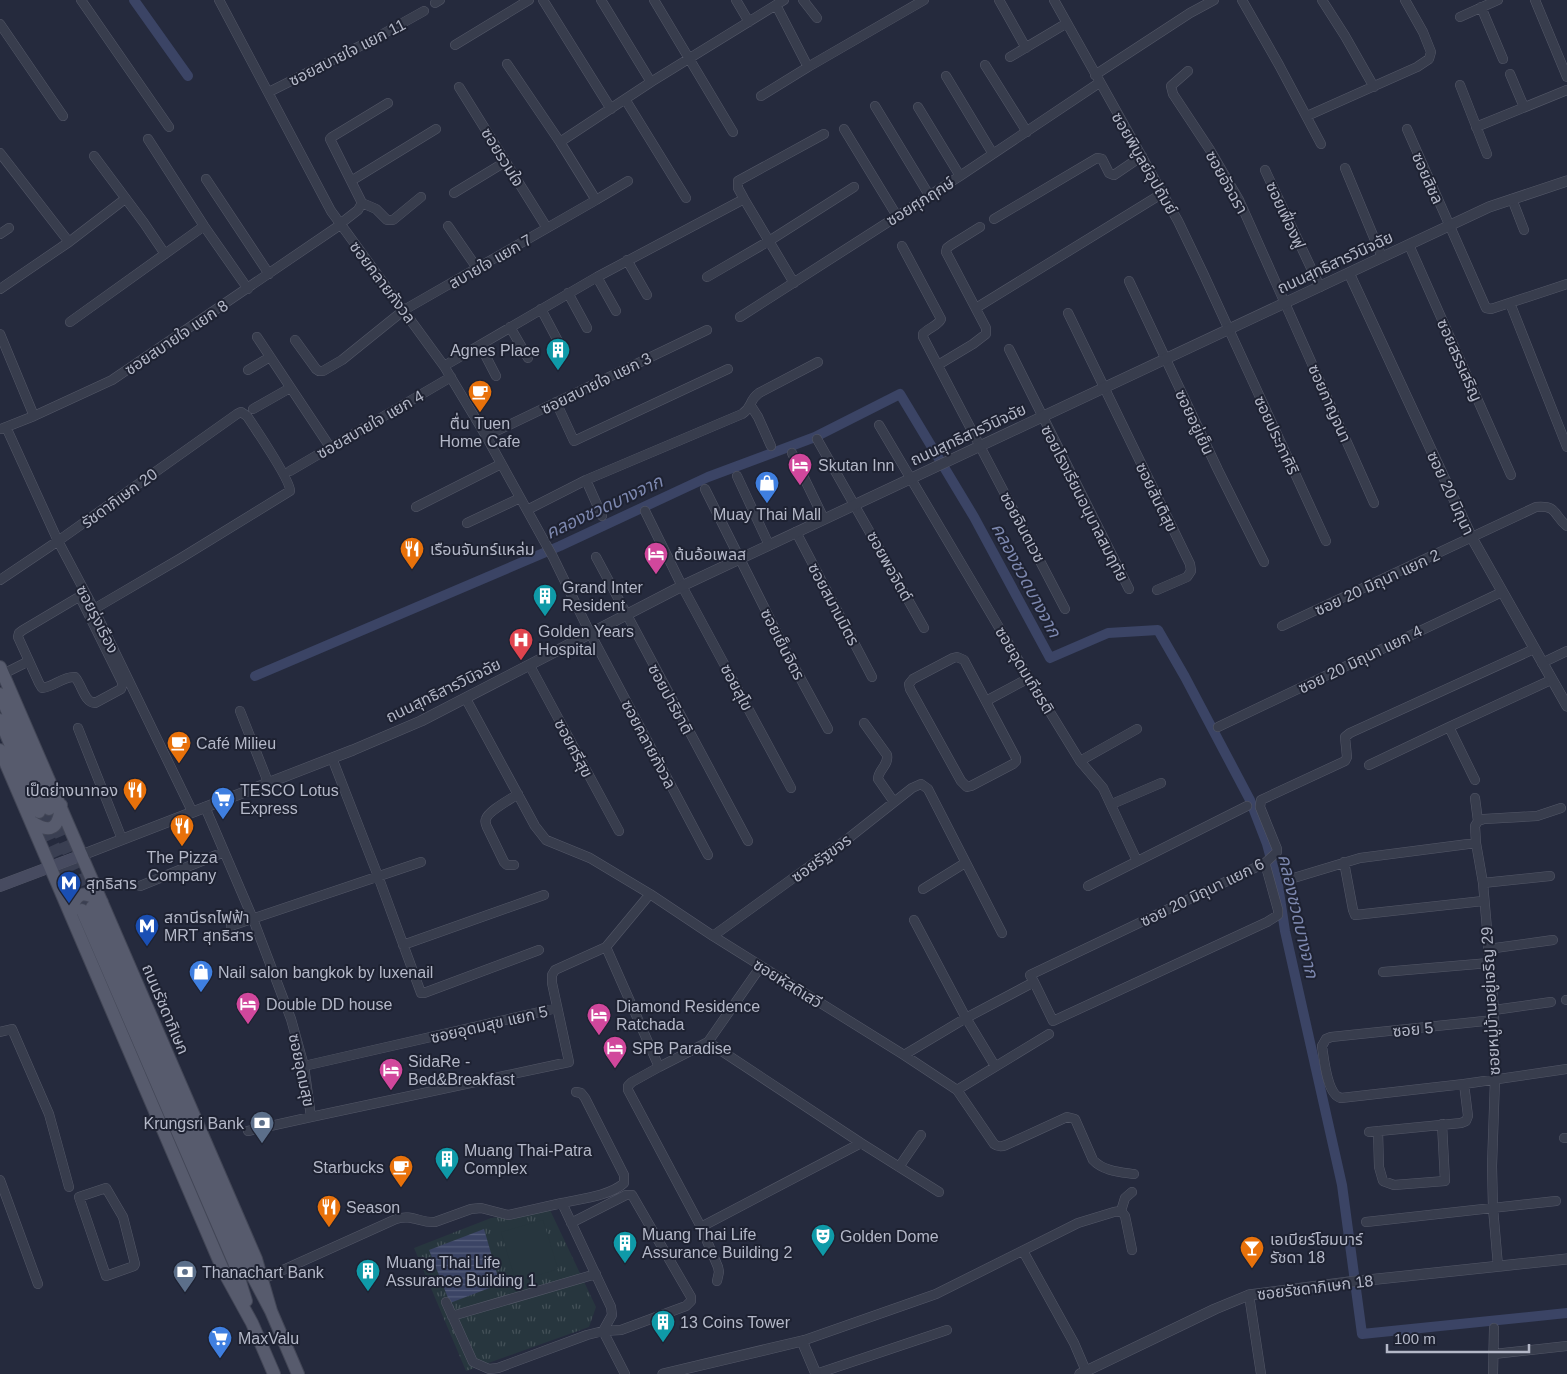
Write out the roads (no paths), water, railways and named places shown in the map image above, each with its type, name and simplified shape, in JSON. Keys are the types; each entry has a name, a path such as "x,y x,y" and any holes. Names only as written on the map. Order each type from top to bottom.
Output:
{"main road":[{"name":"ถนนรัชดาภิเษก","path":"2,670 45,812 49,868 87,908 256,1259 271,1311"},
{"name":"ถนนรัชดาภิเษก","path":"0,694 45,812"},
{"name":"ถนนรัชดาภิเษก","path":"0,720 45,812"},
{"name":"ถนนรัชดาภิเษก","path":"0,750 45,812 82,855 87,908 224,1272 252,1323 274,1374"},
{"name":"ถนนสุทธิสารวินิจฉัย","path":"0,886 82,855"},
{"name":"ถนนรัชดาภิเษก","path":"87,908 243,1258 271,1311 298,1374"}],"street":[{"path":"81,0 169,128"},
{"path":"454,45 529,0"},
{"path":"543,0 610,109"},
{"path":"601,0 651,82"},
{"path":"654,0 734,132"},
{"path":"736,0 748,22"},
{"path":"803,0 817,18"},
{"path":"761,96 924,0"},
{"path":"999,0 1026,48"},
{"name":"ซอยพิบูลย์อุปถัมย์","path":"1054,0 1163,193 1193,251 1229,329"},
{"name":"ซอยศุภฤกษ์","path":"740,317 1027,132 1097,79 1190,13 1214,0"},
{"path":"1242,0 1321,144"},
{"path":"1322,0 1374,87"},
{"path":"1307,116 1417,67 1429,59 1431,52 1423,32 1405,0"},
{"path":"1460,17 1498,0"},
{"path":"1535,0 1567,77"},
{"name":"ซอยคลายกังวล","path":"221,1 331,211 451,376 486,436 546,543 590,633 708,855"},
{"path":"560,142 651,82 780,2 808,67"},
{"path":"1481,7 1503,59"},
{"name":"ซอยสบายใจ แยก 11","path":"269,92 424,11"},
{"path":"1010,57 1067,22"},
{"path":"0,24 63,116"},
{"path":"507,64 560,142 596,200"},
{"path":"985,65 1027,132"},
{"name":"ซอยอัจฉรา","path":"1188,72 1171,86 1173,94 1210,150 1239,200 1286,303"},
{"path":"1510,74 1524,108"},
{"path":"946,76 993,154"},
{"path":"1460,85 1487,154"},
{"name":"ซอยรวมใจ","path":"459,87 547,228"},
{"path":"1476,127 1567,90"},
{"path":"625,100 686,198"},
{"path":"388,103 330,139 362,203 371,206 387,220 393,220 421,197"},
{"path":"875,106 929,195"},
{"path":"918,107 960,176"},
{"path":"351,181 436,128"},
{"path":"844,129 897,216"},
{"name":"ซอยสิชล","path":"1407,129 1486,308 1491,309 1510,303"},
{"path":"794,283 737,184 742,178 824,134"},
{"path":"148,139 204,226 248,289"},
{"path":"0,154 69,242"},
{"path":"94,156 144,223 164,254"},
{"path":"994,219 1093,160 1102,159 1109,173 1114,175 1142,156"},
{"path":"454,193 506,162"},
{"path":"1345,168 1382,257"},
{"name":"ซอยเฟื่องฟู","path":"1265,170 1320,287"},
{"path":"206,179 269,274"},
{"name":"สบายใจ แยก 7","path":"295,340 316,369 319,372 323,371 342,360 404,310 628,181"},
{"name":"ถนนสุทธิสารวินิจฉัย","path":"82,855 405,728 466,699 682,586 796,532 1489,207 1567,181"},
{"path":"707,277 769,241 854,187"},
{"path":"976,308 1163,193"},
{"path":"0,289 69,242 125,199"},
{"path":"444,366 627,260 744,199"},
{"path":"1512,199 1524,230"},
{"name":"ซอยสบายใจ แยก 8","path":"3,428 34,416 112,380 248,289 340,224 358,210 362,203"},
{"path":"70,322 204,226"},
{"path":"448,226 477,268"},
{"path":"938,365 986,334 986,328 946,252 947,248 951,245 980,227"},
{"path":"0,234 9,228"},
{"name":"ซอยสรรเสริญ","path":"1409,245 1511,475"},
{"name":"ซอยจินตเวช","path":"902,246 941,319 939,323 923,334 1065,609"},
{"path":"627,260 647,295"},
{"name":"ซอย 20 มิถุนา","path":"1350,273 1472,538 1567,706"},
{"path":"597,277 616,311"},
{"name":"ซอยอยู่เย็น","path":"1128,281 1264,562"},
{"path":"1567,284 1510,303 1567,447"},
{"path":"568,294 587,328"},
{"name":"ซอยกาญจนา","path":"1286,303 1374,503"},
{"path":"540,309 559,343"},
{"path":"1068,313 1104,388"},
{"path":"510,327 528,358"},
{"name":"ซอยประภาศิริ","path":"1229,329 1326,541"},
{"name":"ซอยสบายใจ แยก 3","path":"486,436 706,330"},
{"path":"0,334 34,416"},
{"path":"257,337 330,447"},
{"path":"480,345 496,376"},
{"name":"ซอยโรงเรียนอนุบาลสมฤทัย","path":"1009,349 1129,589"},
{"path":"248,370 270,356"},
{"path":"527,510 586,480 742,414 748,410 752,399 759,393 818,362"},
{"path":"556,402 574,441 728,369"},
{"name":"ซอยสบายใจ แยก 4","path":"290,471 451,376"},
{"path":"253,409 290,388"},
{"name":"ซอยสันติสุข","path":"1104,388 1190,564 1191,571 1187,577 1156,590"},
{"path":"750,406 758,417 770,446"},
{"name":"รัชดาภิเษก 20","path":"0,580 58,542 237,414 241,412 247,416 290,486 290,491 94,609"},
{"name":"ซอยอุดมเกียรติ","path":"879,425 1080,761 1098,780 1112,804 1137,861"},
{"name":"ซอยรุ่งเรือง","path":"3,428 58,542 94,609 192,811"},
{"name":"ซอยพอจิตต์","path":"818,439 924,628"},
{"path":"792,453 824,519"},
{"path":"416,508 501,464"},
{"path":"737,476 769,545"},
{"path":"586,480 602,516"},
{"name":"ซอยเย็นจิตร","path":"705,489 790,659 828,729"},
{"path":"467,523 520,498"},
{"name":"ซอย 20 มิถุนา แยก 2","path":"1282,626 1536,507 1545,506 1553,509 1560,520 1567,526"},
{"name":"ซอยสุโข","path":"645,511 682,586 792,788"},
{"name":"ซอยสมานมิตร","path":"796,532 872,677"},
{"name":"ซอยปาริชาติ","path":"596,557 748,841"},
{"name":"ซอย 20 มิถุนา แยก 4","path":"1218,727 1502,592"},
{"path":"81,599 122,686 121,689 96,703 91,703 75,677 69,676 42,688 29,661 18,637 19,633 74,600 81,599"},
{"name":"ซอย 20 มิถุนา แยก 6","path":"904,1055 966,1018 1034,982 1030,974 1266,862 1277,852 1276,844 1260,807 1261,800 1345,761 1347,757 1345,737 1350,733 1534,649"},
{"path":"1542,663 1567,651"},
{"path":"957,657 964,660 986,701 1016,761 967,787 961,782 909,684 913,679 957,657"},
{"path":"2,670 29,661"},
{"name":"ซอยศรีสุข","path":"530,666 619,831"},
{"path":"986,701 1029,678"},
{"path":"1369,765 1448,726 1551,680"},
{"name":"ซอยหัสดิเสวี","path":"466,699 535,826 546,840 590,858 650,894 713,936 958,1090 997,1146 1006,1145 1067,1117 1072,1118 1075,1119 1093,1160 1097,1164 1102,1168 1134,1174"},
{"path":"240,711 268,782"},
{"path":"864,723 887,755 888,761 877,776 894,802"},
{"path":"1448,726 1475,780"},
{"path":"78,728 122,839"},
{"path":"1080,761 1137,729"},
{"path":"332,758 421,993 539,950"},
{"path":"1112,804 1161,783"},
{"name":"ซอยรัฐขจร","path":"713,936 850,837 918,784 921,784 928,790 965,863"},
{"path":"514,865 507,866 504,862 486,821 493,811 518,794"},
{"name":"ซอยหมู่บ้านอยู่เจริญ 29","path":"1475,798 1478,821 1475,826 1476,843 1483,883 1483,901 1494,1010 1495,1079 1492,1166 1493,1208 1498,1266"},
{"path":"1088,886 1246,806"},
{"name":"ซอยอุดมสุข","path":"205,807 253,919 291,1019 304,1066 311,1117 569,1062 557,1008"},
{"path":"1478,821 1537,816 1561,808"},
{"path":"1287,880 1370,856 1476,843"},
{"path":"140,886 224,852"},
{"path":"231,926 421,862"},
{"path":"1034,982 1053,1021 1273,919 1278,915 1278,910 1266,862"},
{"path":"1344,862 1352,910 1355,915 1483,901"},
{"path":"923,889 965,863 1002,933"},
{"path":"1483,883 1550,876"},
{"path":"557,1008 552,983 552,975 555,970 606,947 650,894"},
{"path":"403,945 544,895"},
{"path":"914,920 966,1018 995,1066"},
{"path":"1488,949 1553,940"},
{"path":"606,947 659,1067"},
{"path":"1383,972 1489,963"},
{"path":"717,1281 718,1267 701,1227 628,1090 628,1086 659,1067 708,1042 761,966"},
{"path":"1494,1010 1551,1002"},
{"name":"ซอยอุดมสุข แยก 5","path":"304,1066 557,1008"},
{"name":"ซอย 5","path":"1464,1084 1337,1097 1332,1091 1322,1046 1331,1037 1494,1020"},
{"path":"0,1032 12,1029 49,1114 69,1187"},
{"path":"958,1090 1049,1034"},
{"path":"708,1042 860,1143 940,1192"},
{"path":"1442,1124 1445,1181 1394,1185 1383,1182 1374,1131 1442,1124 1462,1123 1466,1121 1468,1116 1464,1084 1567,1069"},
{"path":"262,1279 404,1216 435,1222 471,1209 481,1208 508,1215 618,1188 624,1183 624,1175 585,1098 581,1093 576,1092"},
{"path":"248,1131 311,1117"},
{"path":"899,1167 921,1135"},
{"path":"701,1227 860,1143"},
{"path":"0,1180 38,1284"},
{"path":"106,1188 126,1215 135,1265 106,1276 79,1197 106,1188"},
{"path":"1121,1211 1125,1198 1132,1192"},
{"path":"446,1302 473,1362 489,1369 498,1368 587,1334 621,1330 686,1306 691,1301 691,1297 632,1195 626,1195 571,1223"},
{"path":"1366,1222 1556,1201"},
{"path":"562,1203 611,1307 612,1315 603,1331"},
{"path":"1121,1211 1125,1216 1132,1250"},
{"path":"663,1374 802,1341 936,1294 1078,1223 1121,1211"},
{"path":"1023,1251 1074,1343 1083,1373"},
{"name":"ซอยรัชดาภิเษก 18","path":"1083,1373 1215,1309 1249,1295 1567,1259"},
{"path":"452,1316 596,1274"},
{"path":"1249,1295 1262,1374"},
{"path":"1493,1374 1494,1328"},
{"path":"802,1341 816,1374 947,1330"},
{"path":"603,1331 625,1374"},
{"path":"1494,1354 1567,1346"}],"water":[{"path":"484,1229 500,1284 450,1303 429,1250"}],"waterway":[{"path":"134,0 188,76"},
{"name":"คลองชวดบางจาก","path":"255,676 560,546 708,477 815,437 900,394 974,517 1050,658 1108,633 1158,630 1250,800 1267,844 1278,885 1285,931 1342,1185 1362,1334 1567,1313"}],"tunnel":[{"path":"49,809 90,902"},
{"path":"39,812 81,908"}],"place":[{"name":"Agnes Place","path":"558,371"},
{"name":"ตื่น Tuen Home Cafe","path":"480,413"},
{"name":"Skutan Inn","path":"800,486"},
{"name":"Muay Thai Mall","path":"767,504"},
{"name":"เรือนจันทร์แหล่ม","path":"412,570"},
{"name":"ต้นอ้อเพลส","path":"656,575"},
{"name":"Grand Inter Resident","path":"545,617"},
{"name":"Golden Years Hospital","path":"521,661"},
{"name":"Café Milieu","path":"179,764"},
{"name":"เป็ดย่างนาทอง","path":"135,811"},
{"name":"TESCO Lotus Express","path":"223,820"},
{"name":"The Pizza Company","path":"182,847"},
{"name":"สุทธิสาร","path":"69,904"},
{"name":"สถานีรถไฟฟ้า MRT สุทธิสาร","path":"147,947"},
{"name":"Nail salon bangkok by luxenail","path":"201,993"},
{"name":"Double DD house","path":"248,1025"},
{"name":"Diamond Residence Ratchada","path":"599,1036"},
{"name":"SPB Paradise","path":"615,1069"},
{"name":"SidaRe - Bed&Breakfast","path":"391,1091"},
{"name":"Krungsri Bank","path":"262,1144"},
{"name":"Muang Thai-Patra Complex","path":"447,1180"},
{"name":"Starbucks","path":"401,1188"},
{"name":"Season","path":"329,1228"},
{"name":"Golden Dome","path":"823,1257"},
{"name":"Muang Thai Life Assurance Building 2","path":"625,1264"},
{"name":"เอเบียร์โฮมบาร์ รัชดา 18","path":"1252,1269"},
{"name":"Muang Thai Life Assurance Building 1","path":"368,1292"},
{"name":"Thanachart Bank","path":"185,1293"},
{"name":"13 Coins Tower","path":"663,1343"},
{"name":"MaxValu","path":"220,1359"}]}
